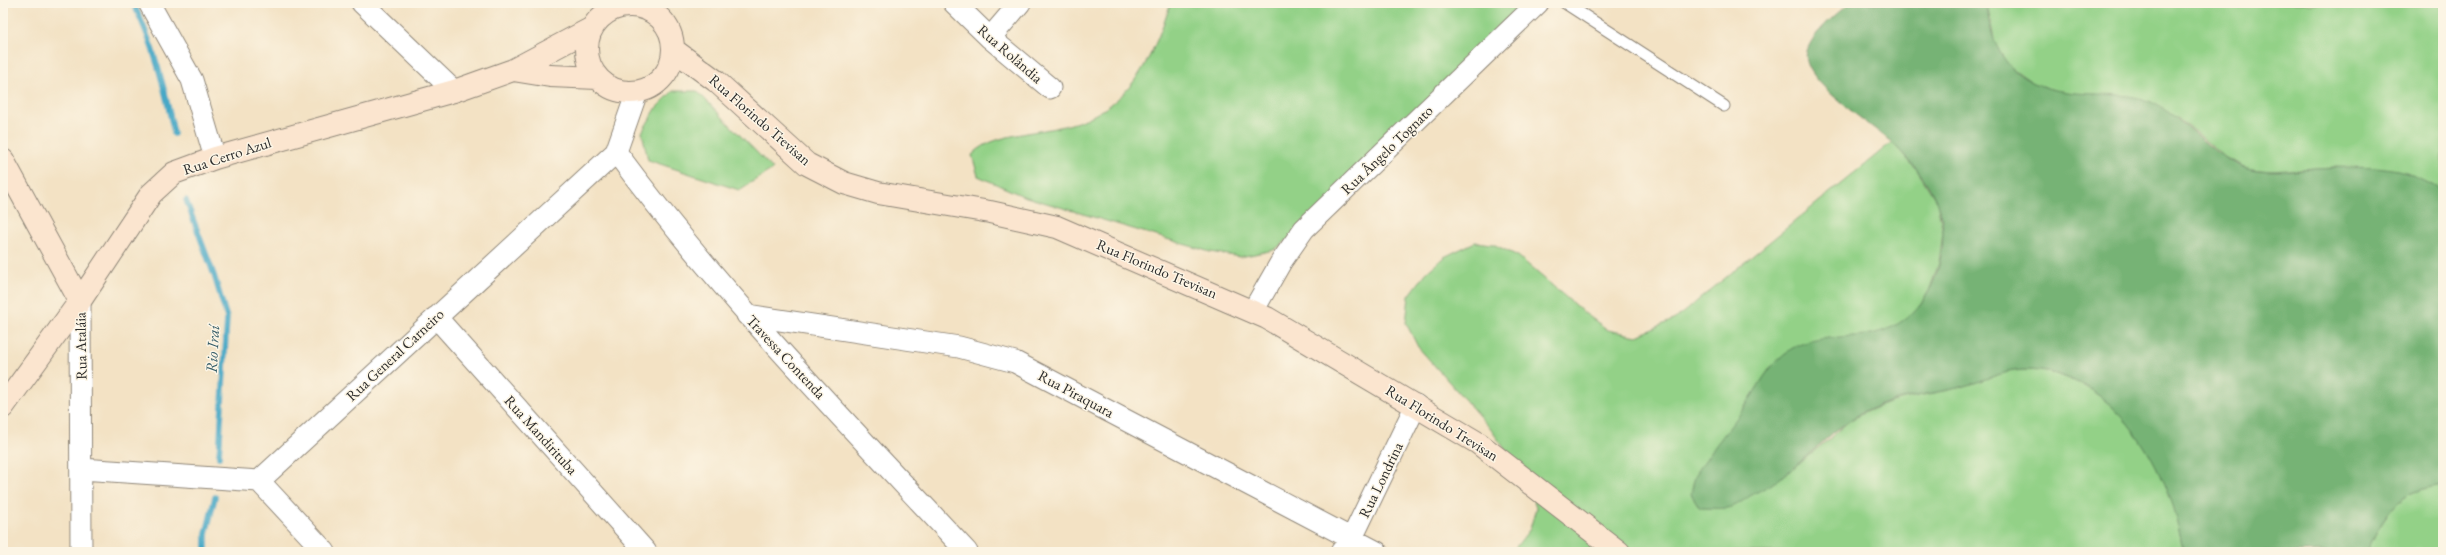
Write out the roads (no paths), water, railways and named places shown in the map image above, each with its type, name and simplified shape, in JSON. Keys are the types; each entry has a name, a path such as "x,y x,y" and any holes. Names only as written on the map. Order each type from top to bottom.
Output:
{"street":[{"path":"149,3 192,80 215,158"},
{"path":"362,3 454,91"},
{"name":"Rua Rolândia","path":"954,3 990,38 1050,88"},
{"path":"990,38 1020,3"},
{"name":"Rua Ângelo Tognato","path":"1253,310 1281,262 1304,230 1538,3"},
{"name":"Rua Cerro Azul","path":"612,6 640,6 653,12 662,12 670,30 674,50 667,73 649,89 637,92 623,92 609,87 598,78 591,67 587,54 587,41 592,28 600,17 612,6"},
{"name":"Rua Cerro Azul","path":"3,407 80,301 151,194 174,173 215,158 454,91 512,70 592,28"},
{"name":"Rua Florindo Trevisan","path":"674,50 716,81 807,164 844,183 878,193 990,212 1057,227 1253,310 1478,443 1619,552"},
{"name":"Rua Cerro Azul","path":"512,70 550,76 598,78"},
{"name":"Rua General Carneiro","path":"260,481 616,152 637,92"},
{"name":"Travessa Contenda","path":"616,152 665,218 747,315 967,552"},
{"name":"Rua Ataláia","path":"3,160 80,301 81,552"},
{"name":"Rua Piraquara","path":"747,315 959,347 1015,362 1347,545 1377,552"},
{"name":"Rua Mandirituba","path":"436,317 646,552"},
{"name":"Rua Londrina","path":"1347,545 1416,405"},
{"path":"81,469 260,481 325,552"}],"lane":[{"path":"1565,3 1724,106"}],"waterway":[{"name":"Rio Iraí","path":"133,3 153,51 167,100 174,134"},
{"name":"Rio Iraí","path":"186,200 214,275 227,318 219,457"},
{"name":"Rio Iraí","path":"206,552 206,534 215,497"}]}
